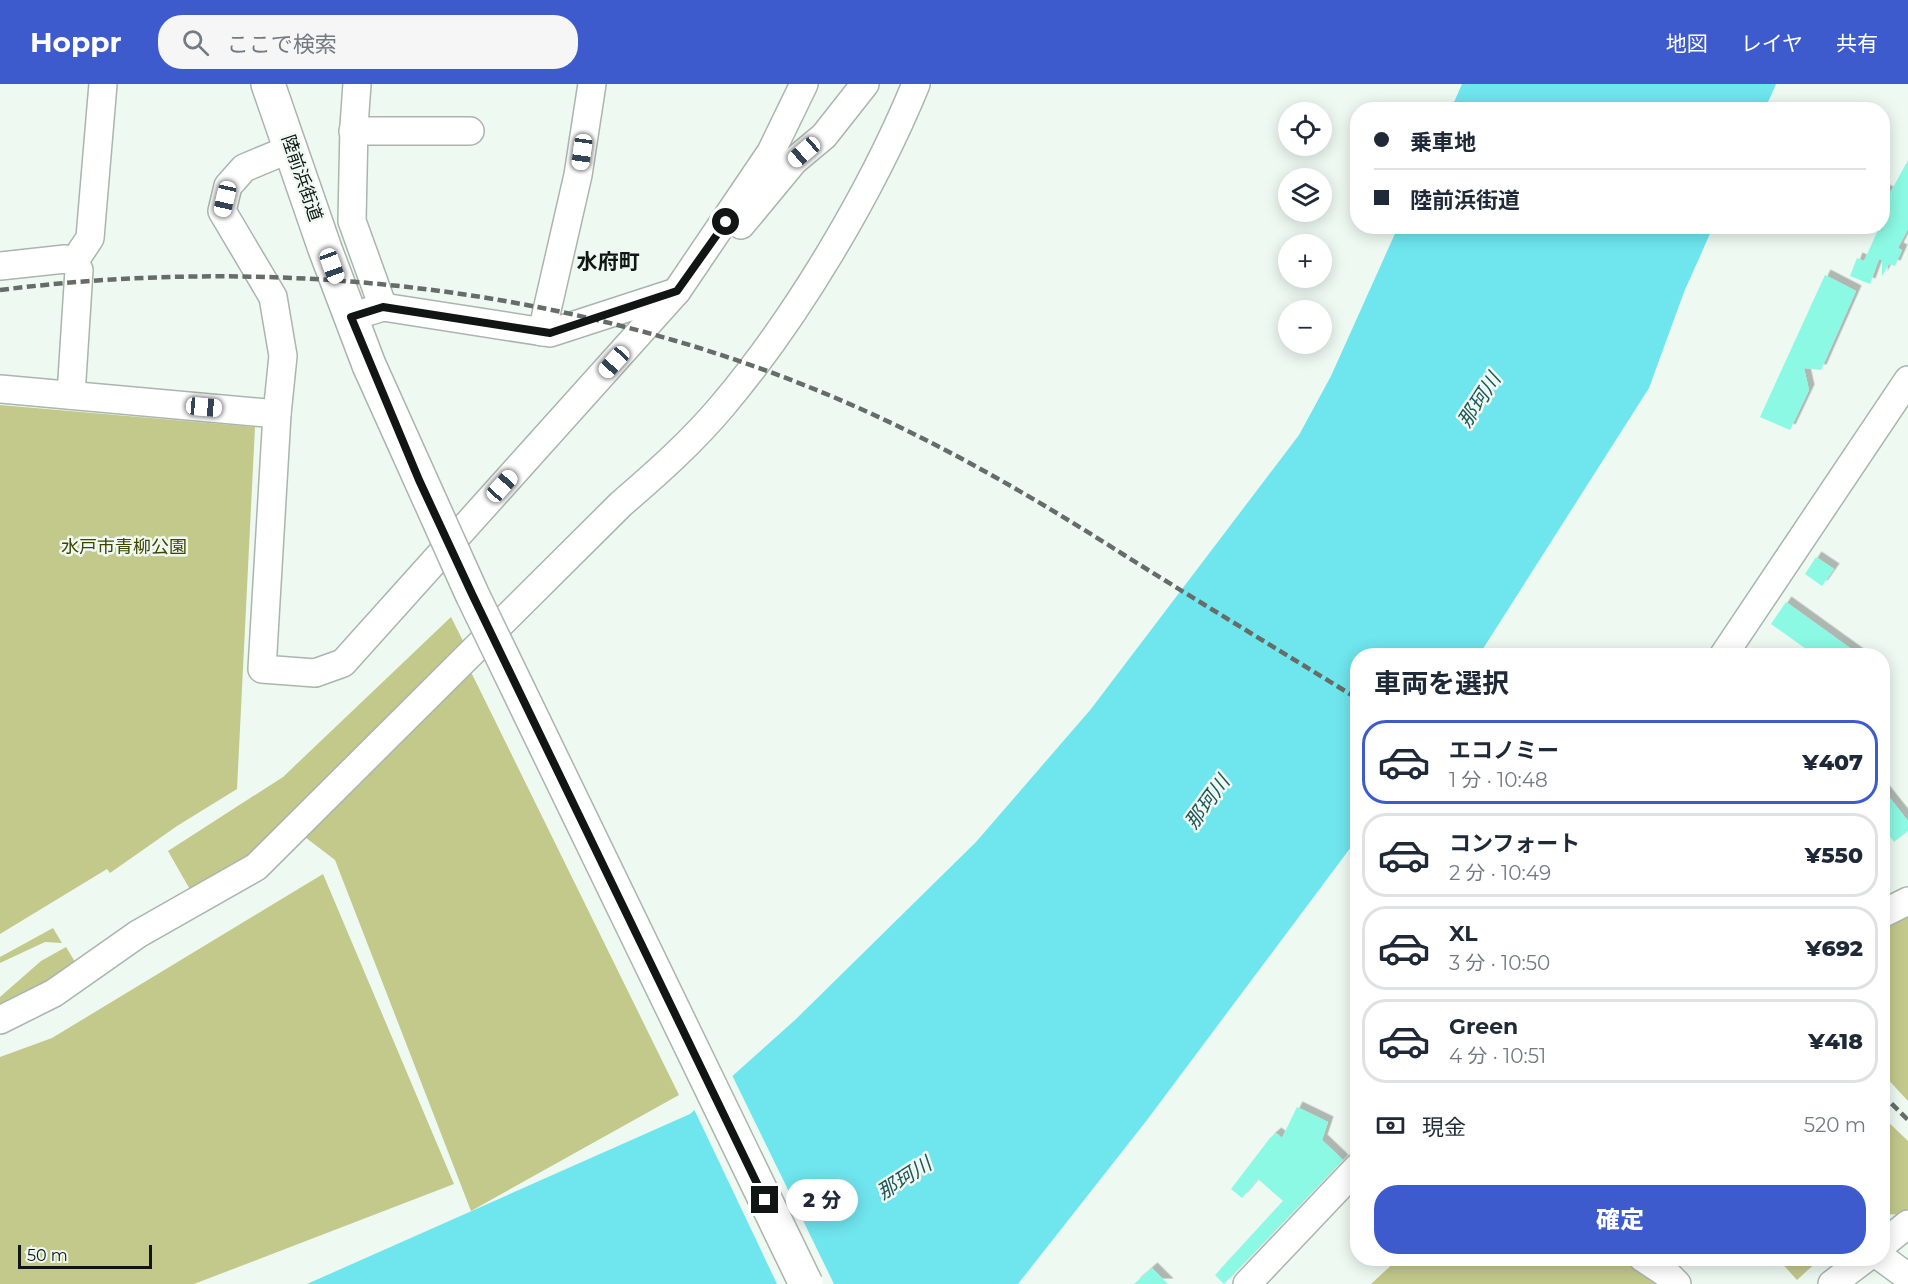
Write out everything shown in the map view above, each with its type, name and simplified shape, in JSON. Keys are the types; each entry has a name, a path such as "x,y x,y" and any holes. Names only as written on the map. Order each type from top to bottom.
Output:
{"main road":[{"name":"陸前浜街道","path":"268,84 369,365 477,604 806,1284"}],"street":[{"path":"74,262 90,238 104,84"},
{"path":"357,84 353,131 352,221 383,307"},
{"path":"542,332 578,175 592,84"},
{"path":"292,148 244,168 228,186 222,211 273,297 283,356 277,414 262,669 315,673 343,663 677,291 771,152 804,84"},
{"path":"714,239 728,241 794,161 824,136 865,84"},
{"path":"0,1020 54,993 138,934 256,867 621,504 670,460 723,406 767,349 831,250 874,172 916,84"},
{"path":"353,131 470,131"},
{"path":"0,266 65,259 74,262 79,270 71,395"},
{"path":"351,317 383,307 550,333 677,291"},
{"path":"1728,648 1908,380"},
{"path":"0,389 277,414"},
{"path":"1890,910 1908,901"},
{"path":"1247,1284 1350,1175"},
{"path":"1890,1264 1908,1277"},
{"path":"1655,1266 1677,1284"},
{"path":"1832,1284 1856,1266"}],"green space":[{"name":"水戸市青柳公園","path":"0,405 255,427 237,789 177,826 110,873 107,869 0,934"},
{"path":"451,617 468,651 256,861 192,893 168,851 283,777"},
{"path":"470,670 679,1095 471,1211 335,860 301,834"},
{"path":"323,874 454,1184 194,1284 0,1284 0,1057 52,1038"},
{"path":"1908,911 1908,1101 1890,1082 1890,920"},
{"path":"53,928 62,943 45,942 0,963 0,957"},
{"path":"66,947 77,965 0,1012 0,997 41,961"},
{"path":"1890,1124 1908,1141 1908,1215 1890,1214"},
{"path":"1390,1266 1632,1266 1659,1284 1371,1284"},
{"path":"1784,1266 1812,1266 1797,1280"}],"water":[{"path":"1462,84 1776,84 1768,102 1454,102"},
{"name":"那珂川","path":"1395,234 1710,234 1684,292 1649,388 1483,648 1350,648 1350,848 1147,1120 1018,1284 307,1284 690,1114 795,1020 976,842 1091,709 1299,435 1331,376"}],"pier":[{"path":"731,1073 834,1284 777,1284 693,1107"}],"building":[{"path":"1908,160 1908,229 1898,248 1902,250 1895,266 1889,264 1882,276 1882,260 1879,259 1870,284 1850,276 1857,258 1864,261 1876,234 1890,234 1890,193"},
{"path":"1825,275 1856,291 1821,370 1804,368 1809,390 1790,430 1760,417"},
{"path":"1816,557 1834,569 1822,586 1805,574"},
{"path":"1786,602 1850,648 1805,648 1771,624"},
{"path":"1890,798 1908,821 1908,831 1894,842 1890,837"},
{"path":"1297,1107 1328,1122 1322,1140 1343,1160 1224,1284 1215,1275 1283,1201 1258,1179 1242,1198 1231,1189 1270,1138 1276,1133 1282,1138"},
{"path":"1152,1268 1168,1284 1134,1284"}],"railway":[{"path":"0,290 111,280 222,276 334,280 445,292 555,311 663,337 769,372 872,414 936,445 1061,515 1350,694"},
{"path":"1890,1102 1908,1120"}],"district":[{"name":"水府町","path":"608,261"}],"route":[{"path":"726,222 677,291 550,333 383,307 351,317 369,365 419,480 472,594 765,1200"}]}
